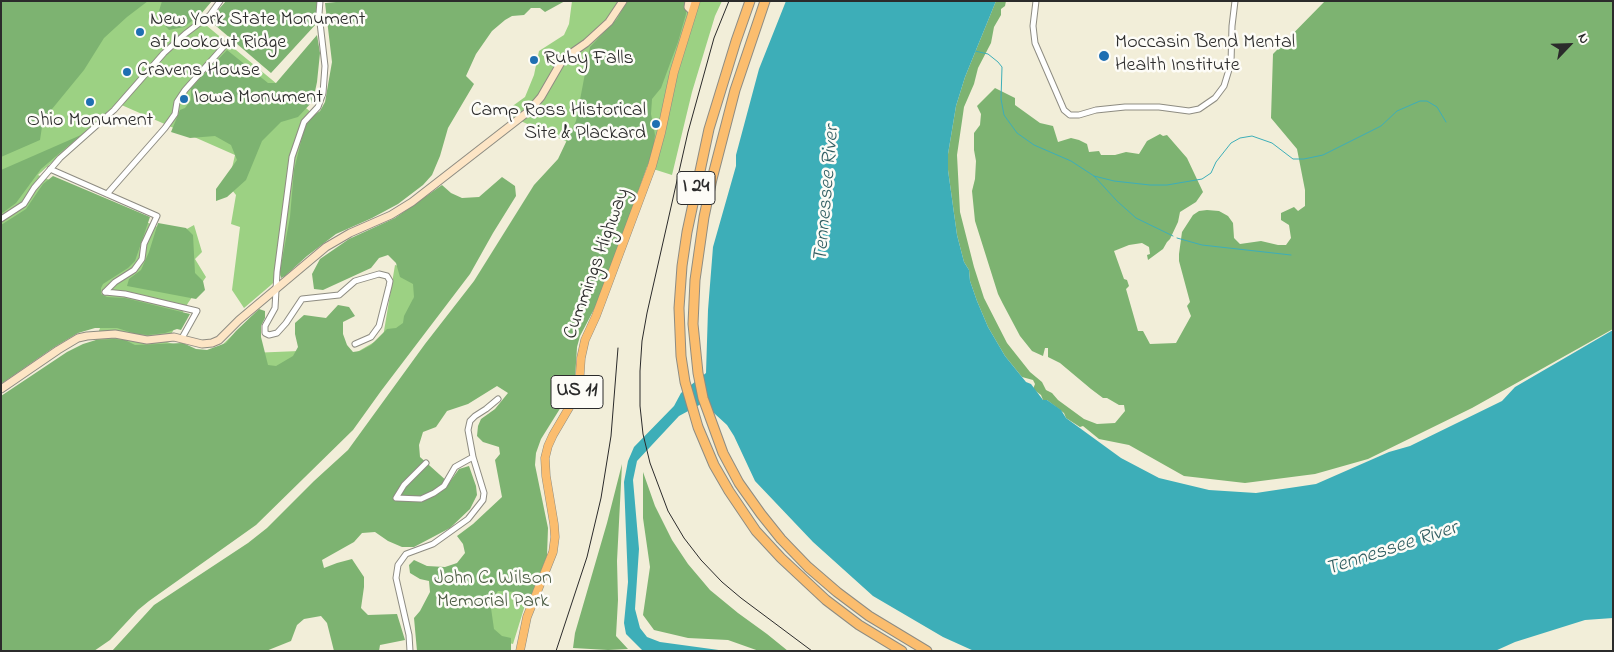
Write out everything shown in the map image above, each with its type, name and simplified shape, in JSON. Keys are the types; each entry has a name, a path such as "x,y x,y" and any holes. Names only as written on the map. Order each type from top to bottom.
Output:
{"highway":[{"name":"I 24","path":"750,1 709,129 682,266 679,308 681,356 685,382 698,427 714,465 756,531 780,558 826,600 859,625 902,651"},
{"name":"I 24","path":"765,1 732,99 704,217 693,302 694,348 698,373 709,417 724,453 739,483 760,514 808,567 837,592 869,616 926,651"}],"main road":[{"path":"1,389 58,350 83,337 116,334 140,339 168,337 182,338 202,344 218,340 238,320 305,264 336,241 391,215 412,202 529,110 541,97 563,59 586,43 609,22 622,1"},
{"path":"689,1 688,7 692,11"},
{"name":"Cummings Highway","path":"520,651 527,617 553,552 554,524 545,458 548,446 579,387 581,358 585,340 647,179 661,133 674,72 696,1"}],"street":[{"path":"1,219 24,204 34,188 50,169 114,110 164,53 210,15 220,1"},
{"path":"320,1 319,14 325,66 323,93 318,108 304,122 292,157 276,272 277,288 274,308 265,326 265,333 269,335 277,332 286,323 302,299 339,295 355,281 379,274 387,276 390,281 379,326 371,337 355,344"},
{"path":"1036,1 1033,26 1035,43 1064,110 1070,115 1079,116 1096,110 1125,107 1159,107 1190,111 1199,109 1215,98 1224,86 1231,63 1235,1"},
{"path":"107,194 165,128 175,114 177,102 185,90 226,44"},
{"path":"50,169 157,216 144,244 142,259 134,270 115,282 105,292 125,294 197,311 182,338"},
{"path":"410,651 409,635 396,578 398,565 406,554 433,544 468,519 483,500 484,494 473,457 468,430 470,421 498,399"},
{"path":"426,463 404,485 396,498 421,499 434,493 444,486 455,467 473,457"}],"green space":[{"path":"1,1 197,1 195,16 318,118 327,230 271,285 244,308 232,290 240,227 231,224 236,195 228,185 235,155 117,103 38,175 176,235 194,225 202,252 195,259 206,277 188,303 167,342 195,351 216,351 252,316 256,316 251,353 299,351 1,651 100,328 98,285 1,317"},
{"path":"1,1 148,1 104,38 84,70 43,120 40,140 1,157"},
{"path":"162,1 212,1 201,14 184,27 169,30 162,22 159,11"},
{"path":"226,1 317,1 317,23 271,73 209,20"},
{"path":"347,1 565,1 545,12 540,8 531,8 524,15 512,16 505,20 492,31 476,54 466,76 474,84 448,128 432,175 423,185 398,204 336,234 281,278 280,271 290,217 294,170 305,125 308,119 320,111 325,102 332,62 325,3"},
{"path":"572,1 722,1 715,16 692,92 672,175 565,141 503,113 525,97 534,75 539,51 564,35 569,24"},
{"path":"627,1 686,1 686,14 661,88 652,99 651,114 655,135 653,150 600,298 580,336 577,347 575,379 571,391 541,439 536,453 535,465 548,528 547,556 532,594 523,596 515,592 498,591 493,598 491,608 494,629 502,636 511,638 511,651 417,651 414,618 430,592 429,581 420,579 410,573 409,565 414,560 427,566 445,567 457,563 465,553 463,544 457,536 502,497 495,460 500,454 499,447 483,442 477,436 481,419 495,409 508,393 497,386 468,404 447,411 436,427 423,432 419,445 420,457 449,483 459,469 469,466 477,495 470,509 450,528 414,547 402,547 388,541 375,532 362,533 354,542 322,560 324,568 352,559 364,577 361,608 368,615 397,614 405,640 380,645 379,651 334,651 327,623 321,616 304,619 297,625 291,641 266,651 112,651 154,605 248,543 267,528 348,450 425,344 474,281 534,185 558,159 576,121 590,47 617,19"},
{"path":"996,1 1006,1 1005,6 1001,9 1001,15 994,27 991,43 978,68 974,84 964,107 957,155 960,212 984,298 1007,343 1030,372 1042,382 1046,390 1084,419 1097,424 1115,423 1125,411 1124,405 1119,405 1107,398 1103,398 1060,363 1048,357 1048,348 1045,348 1043,356 1032,351 1020,336 998,294 975,221 972,191 976,161 974,133 980,125 981,114 977,106 995,88 1015,98 1015,105 1040,123 1053,126 1058,142 1071,138 1079,140 1087,144 1089,152 1099,151 1101,155 1115,155 1126,152 1139,154 1147,141 1160,134 1163,136 1167,135 1187,158 1203,192 1196,202 1180,212 1178,222 1163,249 1148,260 1147,255 1150,254 1149,247 1142,243 1129,245 1114,251 1124,279 1127,280 1129,286 1126,289 1138,331 1143,331 1150,344 1176,343 1191,316 1187,306 1190,302 1179,261 1179,254 1182,232 1193,215 1199,211 1207,210 1219,211 1228,216 1233,223 1234,238 1240,244 1261,241 1286,245 1291,238 1289,225 1281,220 1281,213 1294,207 1298,211 1305,206 1305,190 1297,149 1271,118 1273,54 1325,1 1613,1 1613,329 1472,408 1368,459 1315,474 1245,483 1184,476 1129,445 1099,439 1083,426 1080,427 1066,418 1064,413 1047,400 1043,400 1041,395 1033,389 1035,384 1033,380 1022,377 1005,356 988,327 977,301 957,235 948,170 948,154 956,106 965,77"},
{"path":"317,35 320,53 313,101 298,117 281,122 262,141 246,180 227,197 216,201 216,189 237,160 231,145 215,136 190,138 171,132 180,110 185,108 191,100 191,88 227,50 268,83 276,83"},
{"path":"81,135 41,169 16,203 1,214 1,170"},
{"path":"53,176 150,217 135,261 128,268 103,284 101,294 107,297 125,298 190,314 181,330 177,329 165,333 148,335 136,334 117,328 95,328 78,333 1,384 1,225 26,209 43,184"},
{"path":"502,177 515,186 516,196 470,274 353,430 256,525 149,601 110,640 94,651 1,651 1,396 67,352 83,344 96,340 114,339 125,340 135,345 183,343 196,349 207,350 226,343 259,309 265,311 265,318 261,326 261,337 268,365 276,366 293,356 298,347 295,323 304,315 326,318 338,305 349,307 355,316 343,322 343,334 347,345 353,352 360,351 371,345 387,329 396,328 403,323 404,316 414,297 413,284 400,277 396,263 388,255 379,258 371,268 323,290 314,289 312,274 320,259 349,239 395,218 442,185 451,193 462,198 479,197"},
{"path":"158,223 186,228 193,235 195,273 203,281 205,290 196,299 127,286 129,279 141,270"},
{"path":"395,265 421,272 401,345 352,355 383,337"},
{"path":"622,464 617,561 618,600 616,636 628,649 573,648 575,633"},
{"path":"643,472 655,506 672,540 688,564 710,590 788,651 759,651 728,640 688,638 654,630 643,615 650,567 643,518"},
{"name":"John C. Wilson Memorial Park","path":"519,544 530,589 513,644 490,638 456,622"}],"water":[{"name":"Tennessee River","path":"786,1 996,1 965,77 956,106 948,154 948,170 957,235 964,262 969,270 970,281 988,327 1005,356 1043,400 1047,400 1061,410 1066,418 1121,458 1159,478 1209,490 1256,493 1316,484 1389,452 1410,446 1502,401 1515,387 1613,330 1613,618 1585,620 1515,642 1495,651 974,651 943,637 873,596 813,542 755,481 727,425 703,403 679,416 637,461 633,480 639,549 635,609 640,628 647,637 660,642 726,651 643,651 626,634 624,623 628,582 624,482 628,461 634,447 674,406 681,393 706,373 713,247 736,166 736,155 759,69"}],"waterway":[{"path":"975,51 988,54 1002,67 1001,99 1004,115 1017,133 1034,145 1071,161 1094,176 1136,218 1173,236"},
{"path":"1094,176 1114,181 1150,185 1167,185 1202,179 1211,173 1216,162 1231,143 1240,138 1252,136 1272,143 1293,159 1323,155 1381,126 1397,111 1420,101 1427,101 1437,107 1446,122"},
{"path":"1177,238 1202,245 1291,255"}],"railway":[{"path":"729,1 714,38 688,132 647,313 642,341 640,371 640,406 643,434 650,463 668,511 684,538 701,560 741,598 812,651"},
{"path":"556,651 587,557 601,498 611,436 618,348"}],"place":[{"name":"New York State Monument at Lookout Ridge","path":"140,32"},
{"name":"Moccasin Bend Mental Health Institute","path":"1104,56"},
{"name":"Ruby Falls","path":"534,60"},
{"name":"Cravens House","path":"127,72"},
{"name":"Iowa Monument","path":"184,99"},
{"name":"Ohio Monument","path":"90,102"},
{"name":"Camp Ross Historical Site & Plackard","path":"656,124"}]}
